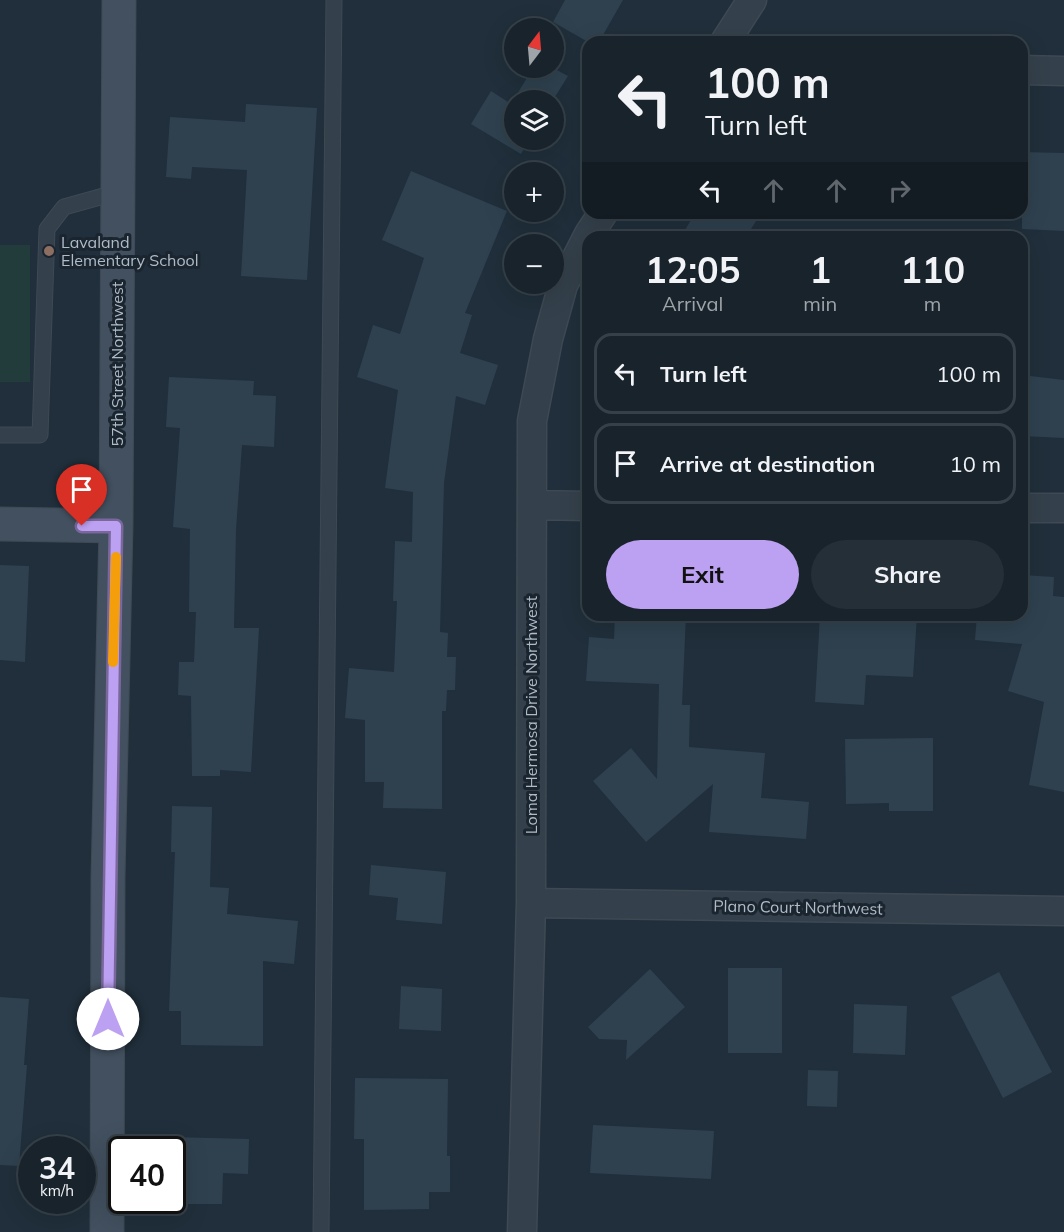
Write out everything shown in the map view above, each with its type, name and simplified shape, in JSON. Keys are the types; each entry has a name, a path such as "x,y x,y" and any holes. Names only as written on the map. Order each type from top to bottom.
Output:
{"street":[{"name":"57th Street Northwest","path":"107,1232 108,877 116,526 119,0"},
{"path":"728,36 752,0"},
{"path":"1028,70 1064,71"},
{"name":"Loma Hermosa Drive Northwest","path":"522,1232 531,903 532,422 548,339 563,285 582,248"},
{"path":"532,505 582,506"},
{"path":"1028,508 1064,508"},
{"path":"0,524 116,526"},
{"name":"Plano Court Northwest","path":"531,903 1064,911"}],"lane":[{"path":"321,1232 334,0"},
{"path":"0,435 40,435 47,229 63,207 118,192"}],"green space":[{"path":"0,245 30,245 30,382 0,382"}],"building":[{"path":"565,0 623,0 602,36 582,36 582,39 564,28 564,18 555,18"},
{"path":"564,74 568,76 559,90 520,90 527,78 564,78"},
{"path":"491,91 504,99 504,144 471,124"},
{"path":"246,104 317,108 307,280 241,276 247,170 192,167 191,179 166,177 170,117 245,122"},
{"path":"1028,152 1064,153 1064,231 1022,229 1022,219 1028,219"},
{"path":"411,171 504,210 504,218 465,313 472,315 460,353 498,365 485,405 456,396 444,483 440,632 448,633 447,657 456,657 455,690 447,690 446,711 442,711 442,809 383,808 384,782 365,782 365,720 345,718 349,668 394,672 397,601 393,601 395,541 412,542 413,492 385,488 398,390 357,377 373,325 400,334 424,258 382,240"},
{"path":"692,219 757,219 750,231 684,231"},
{"path":"1028,376 1064,380 1064,438 1028,436"},
{"path":"169,377 254,381 253,395 276,396 274,447 242,445 236,530 234,628 259,628 251,772 220,770 220,776 192,776 191,696 178,695 179,662 194,662 196,612 189,612 190,529 173,527 180,428 166,427"},
{"path":"0,565 29,566 25,662 0,660"},
{"path":"1028,575 1054,577 1053,596 1064,597 1064,792 1029,785 1044,702 1008,691 1022,644 975,640 977,621 1028,621"},
{"path":"615,621 686,621 682,705 690,705 689,747 765,753 761,798 809,802 806,839 709,832 713,784 646,842 593,781 631,748 657,779 659,684 586,681 589,637 614,639"},
{"path":"820,621 917,621 913,677 866,675 864,705 815,702"},
{"path":"933,738 933,811 889,811 889,803 846,804 845,739"},
{"path":"172,806 212,807 210,887 229,888 227,914 298,921 294,964 263,961 263,1046 181,1045 181,1011 169,1011 175,852 171,852"},
{"path":"371,865 446,872 442,924 396,920 398,898 369,895"},
{"path":"728,968 782,968 782,1053 728,1053"},
{"path":"650,969 685,1007 626,1060 627,1040 599,1039 588,1027"},
{"path":"999,972 1052,1072 1003,1098 951,997"},
{"path":"401,986 442,989 441,1031 399,1029"},
{"path":"0,997 29,999 24,1065 27,1065 21,1136 18,1136 18,1166 0,1165"},
{"path":"854,1004 907,1006 905,1055 853,1053"},
{"path":"808,1070 838,1071 837,1107 807,1106"},
{"path":"355,1078 448,1079 447,1156 450,1156 450,1192 429,1192 429,1209 364,1210 364,1139 354,1139"},
{"path":"593,1125 714,1131 711,1179 590,1173"},
{"path":"186,1137 249,1139 248,1174 223,1173 222,1204 186,1204"}],"slow traffic":[{"path":"113,662 116,557"}],"place":[{"name":"Lavaland Elementary School","path":"49,251"}],"route":[{"path":"82,526 116,526 108,877 108,1019"}]}
